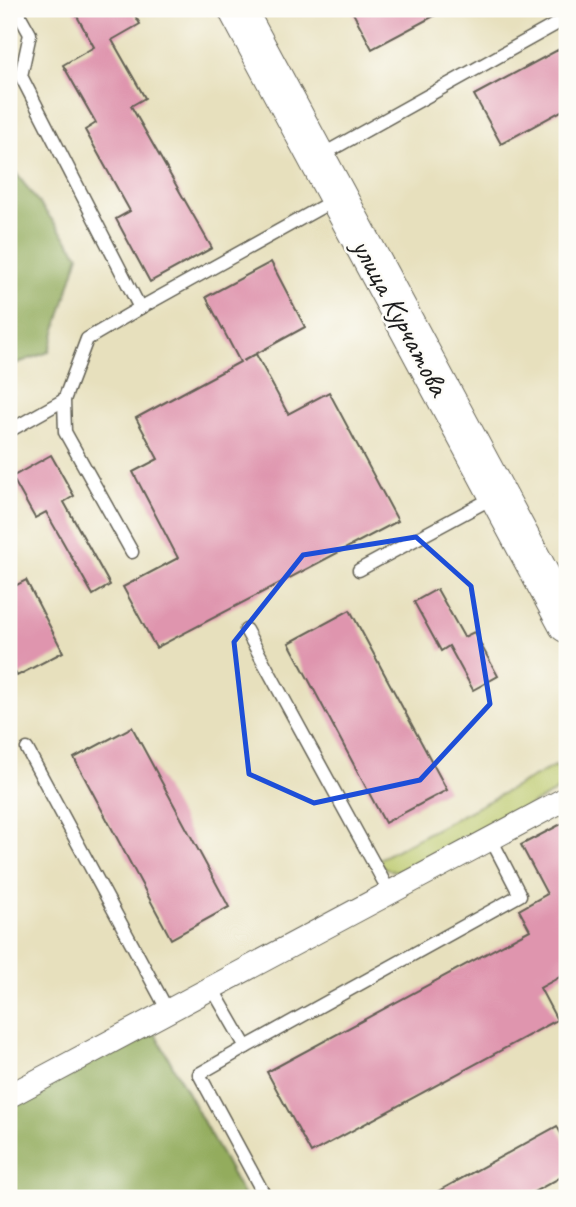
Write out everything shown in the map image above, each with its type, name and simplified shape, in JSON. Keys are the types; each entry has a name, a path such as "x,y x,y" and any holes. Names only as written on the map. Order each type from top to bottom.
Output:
{"main road":[{"name":"улица Курчатова","path":"237,9 567,624"}],"street":[{"path":"9,1096 567,798"}],"lane":[{"path":"16,9 30,34 21,76 141,308"},
{"path":"316,159 567,18"},
{"path":"132,552 65,432 64,400 87,339 337,199"},
{"path":"9,431 64,400"},
{"path":"359,570 498,495"},
{"path":"246,631 390,893"},
{"path":"27,749 168,1011"},
{"path":"266,1198 199,1074 520,895 491,839"},
{"path":"212,988 246,1047"}],"highlighted area":[{"path":"416,537 471,586 490,704 420,780 314,803 249,774 234,642 303,555"}],"green space":[{"path":"9,164 79,255 49,352 9,366"},
{"path":"556,765 567,786 401,872 385,869 377,860"},
{"path":"150,1024 245,1198 9,1198 9,1104"}],"building":[{"path":"73,9 131,9 140,24 112,40 145,98 131,106 212,248 150,282 116,219 130,211 85,130 96,123 63,65 94,47"},
{"path":"351,9 447,9 372,49"},
{"path":"567,45 567,108 501,144 474,95"},
{"path":"271,262 305,327 243,361 256,354 288,414 329,392 398,521 156,648 123,587 178,558 133,472 158,459 136,418 240,362 206,297"},
{"path":"51,455 74,496 64,502 110,585 93,595 46,512 35,518 12,477"},
{"path":"26,580 63,652 17,676 9,660 9,589"},
{"path":"437,589 464,637 474,632 498,676 473,690 449,646 441,651 414,602"},
{"path":"350,610 447,790 385,823 289,643"},
{"path":"132,727 229,907 171,939 74,758"},
{"path":"567,821 567,973 540,988 557,1020 311,1153 267,1072 530,930 519,910 547,894 521,845"},
{"path":"557,1126 567,1145 567,1174 523,1198 426,1198"}]}
